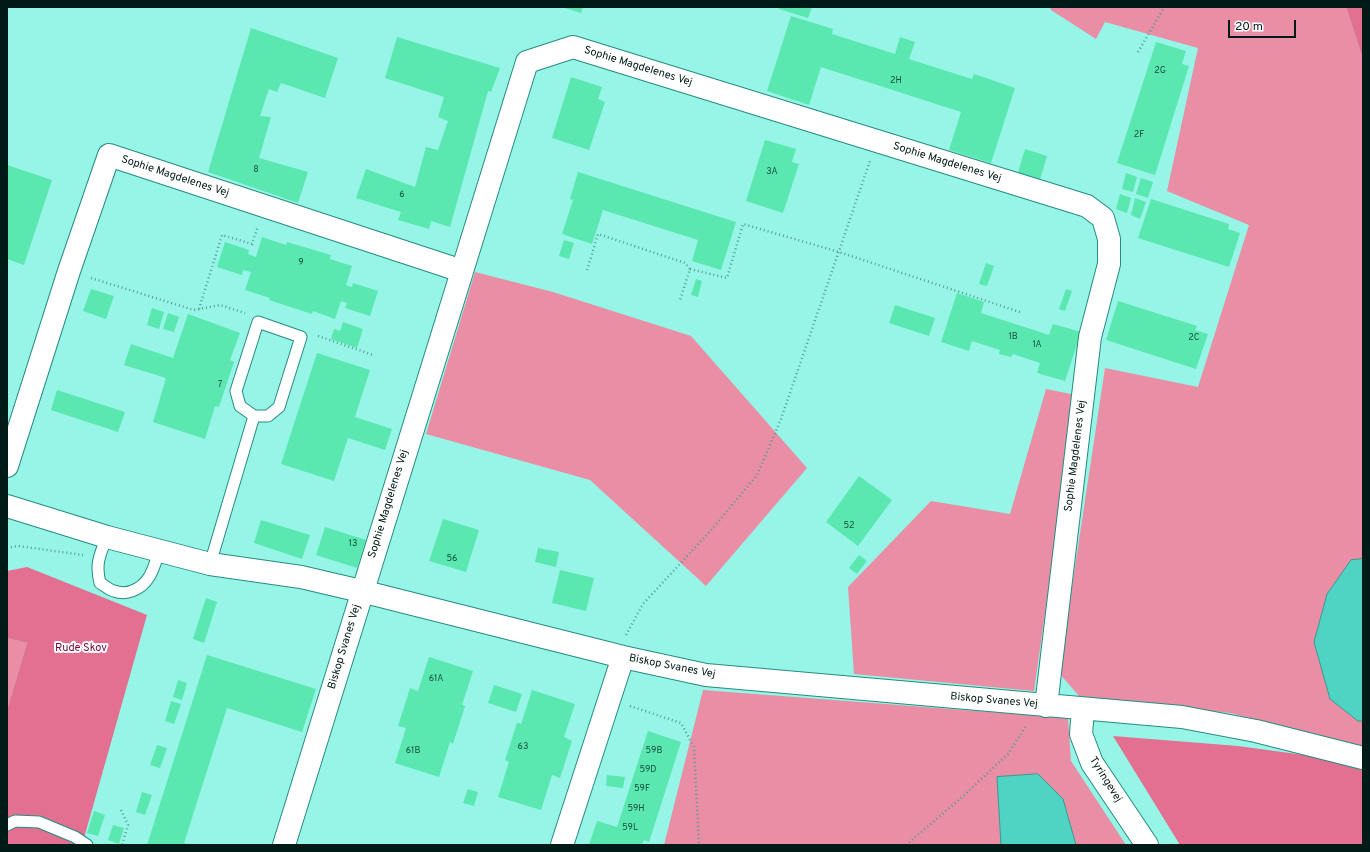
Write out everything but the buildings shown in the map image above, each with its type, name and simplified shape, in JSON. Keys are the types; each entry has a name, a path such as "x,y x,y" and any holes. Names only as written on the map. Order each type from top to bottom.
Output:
{"street":[{"name":"Sophie Magdelenes Vej","path":"362,591 527,62 573,46 1086,206 1103,218 1109,239 1109,264 1090,337 1039,705"},
{"name":"Sophie Magdelenes Vej","path":"7,466 69,272 109,155 462,271"},
{"path":"7,506 107,537 210,564 301,577 362,591"},
{"name":"Biskop Svanes Vej","path":"284,845 362,591 619,656 706,675 1182,717 1256,731 1363,758"},
{"name":"Biskop Svanes Vej","path":"562,845 609,700 619,656"},
{"name":"Tyringevej","path":"1083,709 1081,734 1092,763 1147,845"}],"lane":[{"path":"258,322 300,337 279,407 268,416 254,416 240,406 236,391 258,322"},
{"path":"210,564 254,416"},
{"path":"107,537 99,558 97,572 100,583 114,591 126,593 136,590 144,584 150,576 159,551"},
{"path":"7,825 15,821 39,822 75,837 87,845"}],"path":[{"path":"1138,52 1165,7"},
{"path":"619,656 643,604 713,528 757,475 781,420 877,141"},
{"path":"200,308 222,235 252,244 265,206"},
{"path":"587,270 598,234 684,263 690,269 727,278 743,224 839,252 1020,312"},
{"path":"680,300 690,269"},
{"path":"69,272 194,310 220,305 251,315 258,322"},
{"path":"300,337 308,333 373,355"},
{"path":"7,548 18,546 86,555 107,537"},
{"path":"609,700 681,722 694,747 699,845"},
{"path":"906,845 961,798 1008,754 1039,705"},
{"path":"121,810 128,824 122,845"}],"shaded area":[{"path":"1050,7 1346,7 1363,59 1363,747 1230,713 1079,696 1059,673 1105,368 1198,387 1249,225 1167,191 1198,48 1105,22 1096,39 1051,10"},
{"path":"475,272 553,292 691,336 807,468 706,586 590,480 426,434"},
{"path":"1046,389 1076,395 1034,691 854,674 848,587 931,501 1010,514"},
{"path":"1363,559 1363,721 1358,721 1330,699 1314,642 1327,594 1351,560"},
{"path":"7,638 27,643 7,710"},
{"path":"703,690 1068,718 1071,761 1126,845 664,845"},
{"path":"1038,774 1063,799 1076,845 1001,845 997,777"}],"green space":[{"path":"1346,7 1363,7 1363,59"},
{"name":"Rude Skov","path":"27,567 147,615 82,845 7,845 7,710 27,643 7,638 7,571"},
{"path":"1113,736 1238,746 1363,763 1363,845 1180,845"}]}
